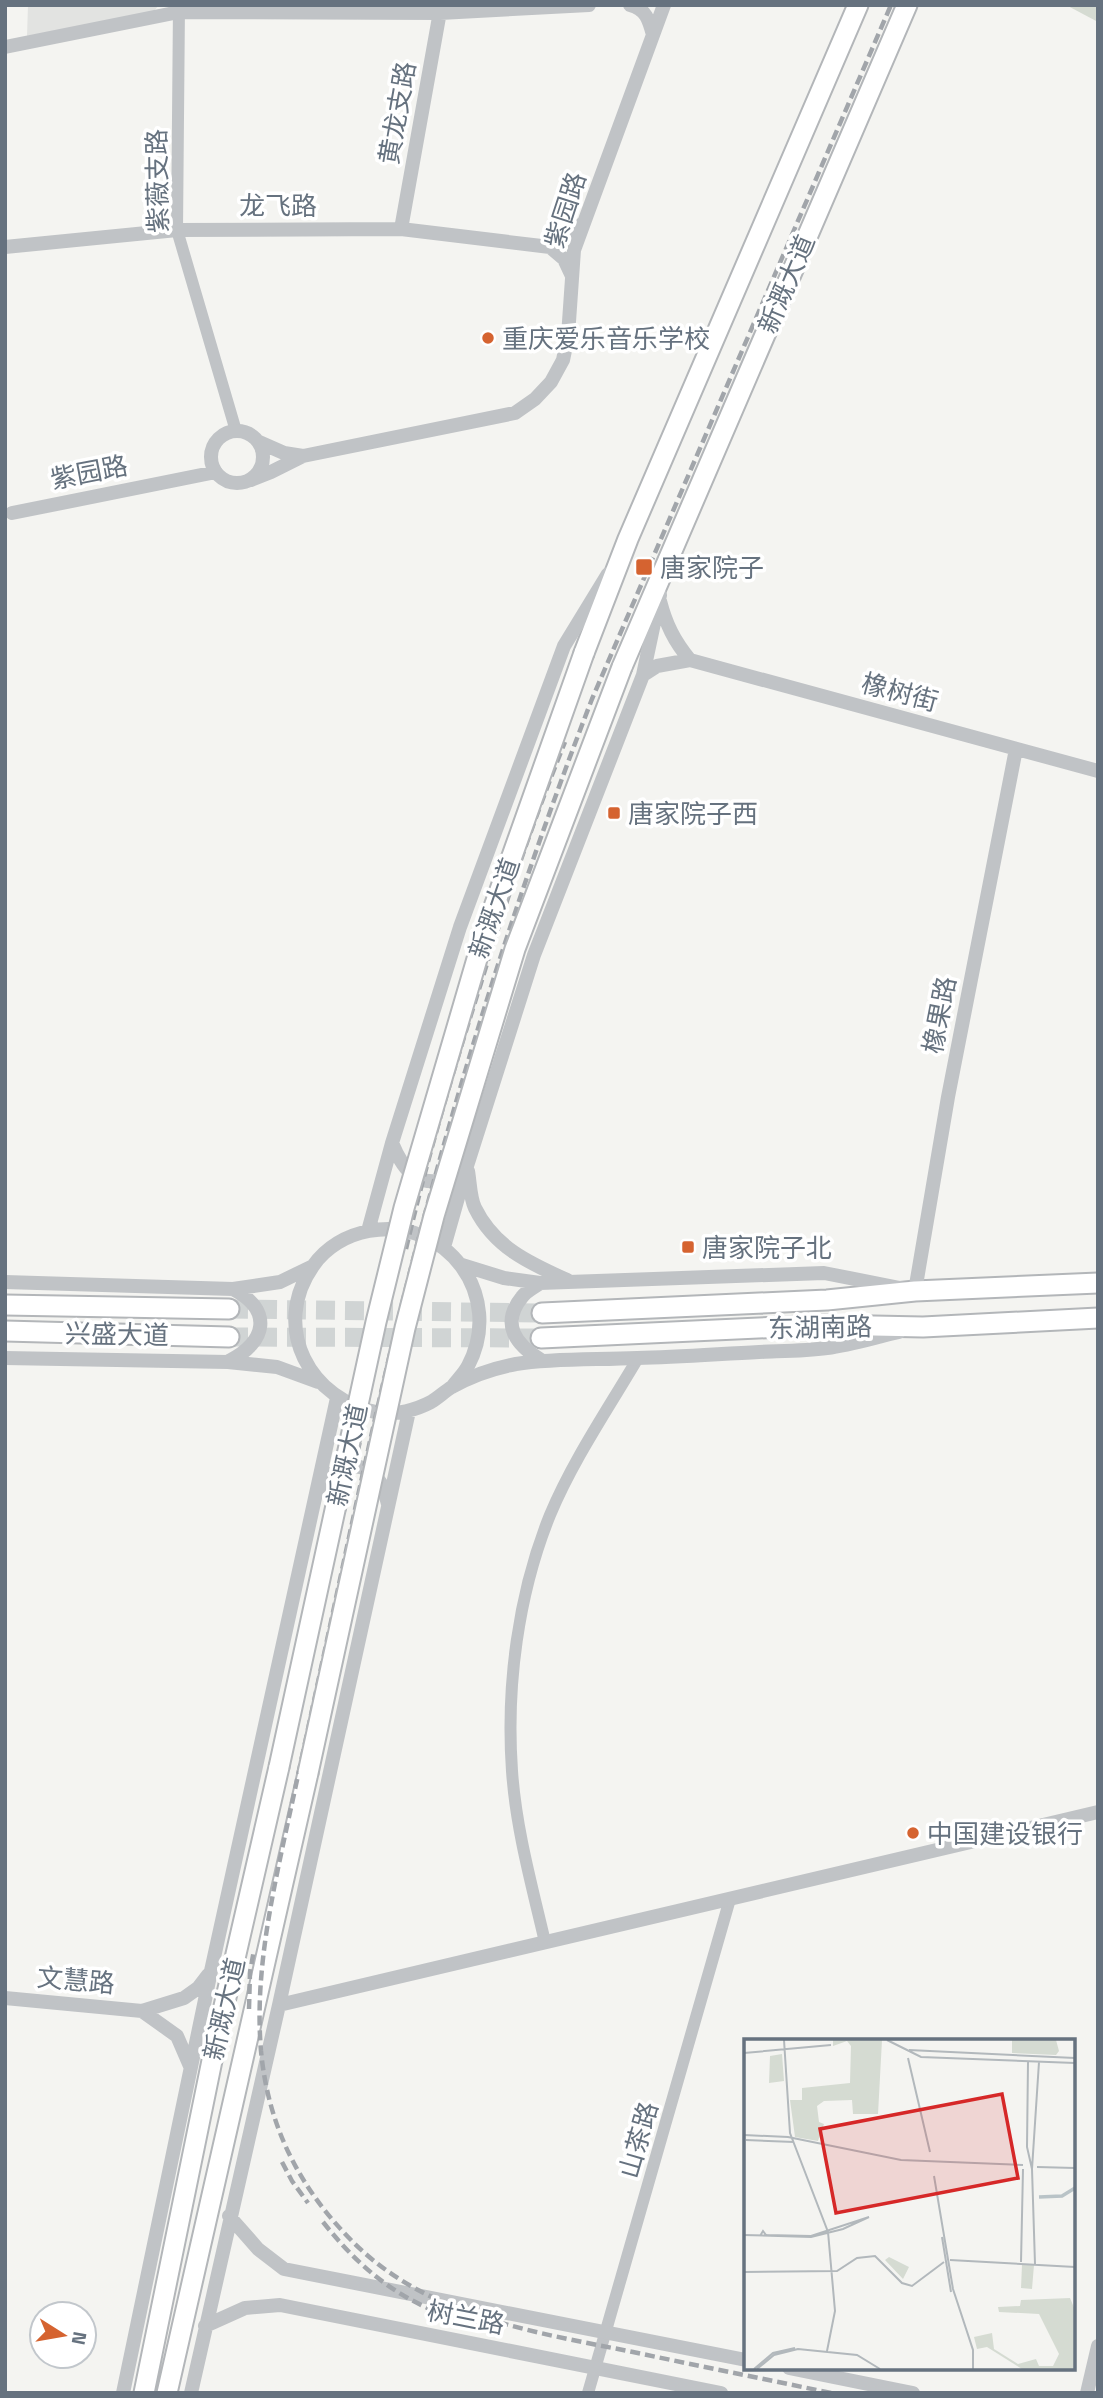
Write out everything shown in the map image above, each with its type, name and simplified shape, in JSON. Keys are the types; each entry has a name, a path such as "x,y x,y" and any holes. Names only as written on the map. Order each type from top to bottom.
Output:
{"main road":[{"name":"新溉大道","path":"144,2393 216,2041 376,1322 404,1208 484,935 584,653 628,539 858,5"},
{"name":"新溉大道","path":"167,2393 308,1773 405,1328 433,1216 515,948 622,667 907,5"},
{"name":"东湖南路","path":"542,1313 827,1300 915,1291 1098,1283"},
{"name":"兴盛大道","path":"5,1305 229,1309"},
{"name":"东湖南路","path":"541,1338 825,1325 923,1327 1098,1318"},
{"name":"兴盛大道","path":"5,1331 229,1336"}],"street":[{"path":"5,47 179,9 441,9 589,5"},
{"path":"630,5 639,8 649,19 653,35"},
{"name":"紫园路","path":"303,456 515,413 535,399 551,382 563,360 568,336 574,250 664,5"},
{"name":"紫薇支路","path":"179,9 177,230 236,431"},
{"name":"黄龙支路","path":"401,229 441,9"},
{"path":"572,276 564,259 550,247 584,221"},
{"name":"龙飞路","path":"5,247 177,230 401,229 550,247"},
{"path":"236,431 245,432 259,442 284,453 303,456 251,480 234,483 226,481 216,472 212,460 215,444 228,433 236,431"},
{"path":"251,480 262,467 259,442"},
{"name":"紫园路","path":"12,513 216,472"},
{"name":"新溉大道","path":"368,1231 392,1143 460,927 564,646 628,539"},
{"name":"新溉大道","path":"444,1247 534,956 643,675 666,563"},
{"path":"659,598 666,626 676,644 690,660"},
{"path":"643,675 657,666 690,660"},
{"name":"橡树街","path":"690,660 1098,771"},
{"name":"橡果路","path":"915,1291 947,1097 1016,750"},
{"path":"392,1143 400,1162 410,1175 434,1182 452,1178 467,1166 474,1206 495,1238 524,1261 571,1282"},
{"path":"452,1387 467,1367 477,1342 480,1315 475,1289 462,1265 444,1247 417,1232 385,1228 355,1234 331,1247 313,1266 299,1294 295,1325 302,1355 318,1382 337,1398 359,1409 384,1413 409,1411 432,1402 452,1387 498,1367 541,1360 639,1358 827,1348 923,1327"},
{"path":"462,1265 504,1278 540,1283 824,1273 915,1291"},
{"path":"5,1282 233,1289 280,1282 313,1266"},
{"path":"540,1283 522,1296 513,1315 512,1334 524,1350 541,1360"},
{"path":"228,1362 247,1352 259,1334 260,1315 250,1298 233,1289"},
{"path":"545,1942 522,1840 512,1771 511,1708 515,1652 526,1595 551,1515 573,1469 639,1358"},
{"path":"5,1359 228,1362 277,1367 318,1382"},
{"name":"新溉大道","path":"123,2393 190,2068 337,1398"},
{"name":"新溉大道","path":"191,2393 409,1411"},
{"path":"316,1493 328,1475 346,1466 367,1470 381,1483 388,1506"},
{"path":"279,2005 1098,1812"},
{"name":"山茶路","path":"587,2393 730,1899"},
{"path":"142,2011 184,1998 198,1988 211,1971"},
{"name":"文慧路","path":"5,1998 142,2011"},
{"path":"142,2011 177,2036 190,2068"},
{"path":"229,2216 258,2249 284,2269 744,2360"},
{"name":"树兰路","path":"205,2326 245,2308 280,2305 721,2393"},
{"path":"1087,2393 1098,2346"},
{"path":"799,2370 913,2393"}],"shaded area":[{"path":"28,5 159,5 153,12 27,36"},
{"path":"1066,5 1098,5 1098,22"}],"tunnel":[{"path":"229,1309 542,1313"},
{"path":"229,1337 541,1338"}],"railway":[{"path":"831,2393 519,2328 446,2304 412,2287 380,2266 332,2219 301,2176 289,2153 279,2129 265,2078 261,2051 260,1998 273,1893 375,1419 430,1196 493,981 540,839 592,699 891,5"},
{"path":"406,1249 441,1115 490,952 565,742"},
{"path":"344,1511 365,1419"},
{"path":"249,2009 250,1972 254,1950"},
{"path":"282,2162 308,2203"},
{"path":"323,2222 358,2261 395,2290 437,2312 487,2328"}],"place":[{"name":"重庆爱乐音乐学校","path":"488,338"},
{"name":"唐家院子","path":"644,567"},
{"name":"唐家院子西","path":"614,813"},
{"name":"唐家院子北","path":"688,1247"},
{"name":"中国建设银行","path":"913,1833"}]}
